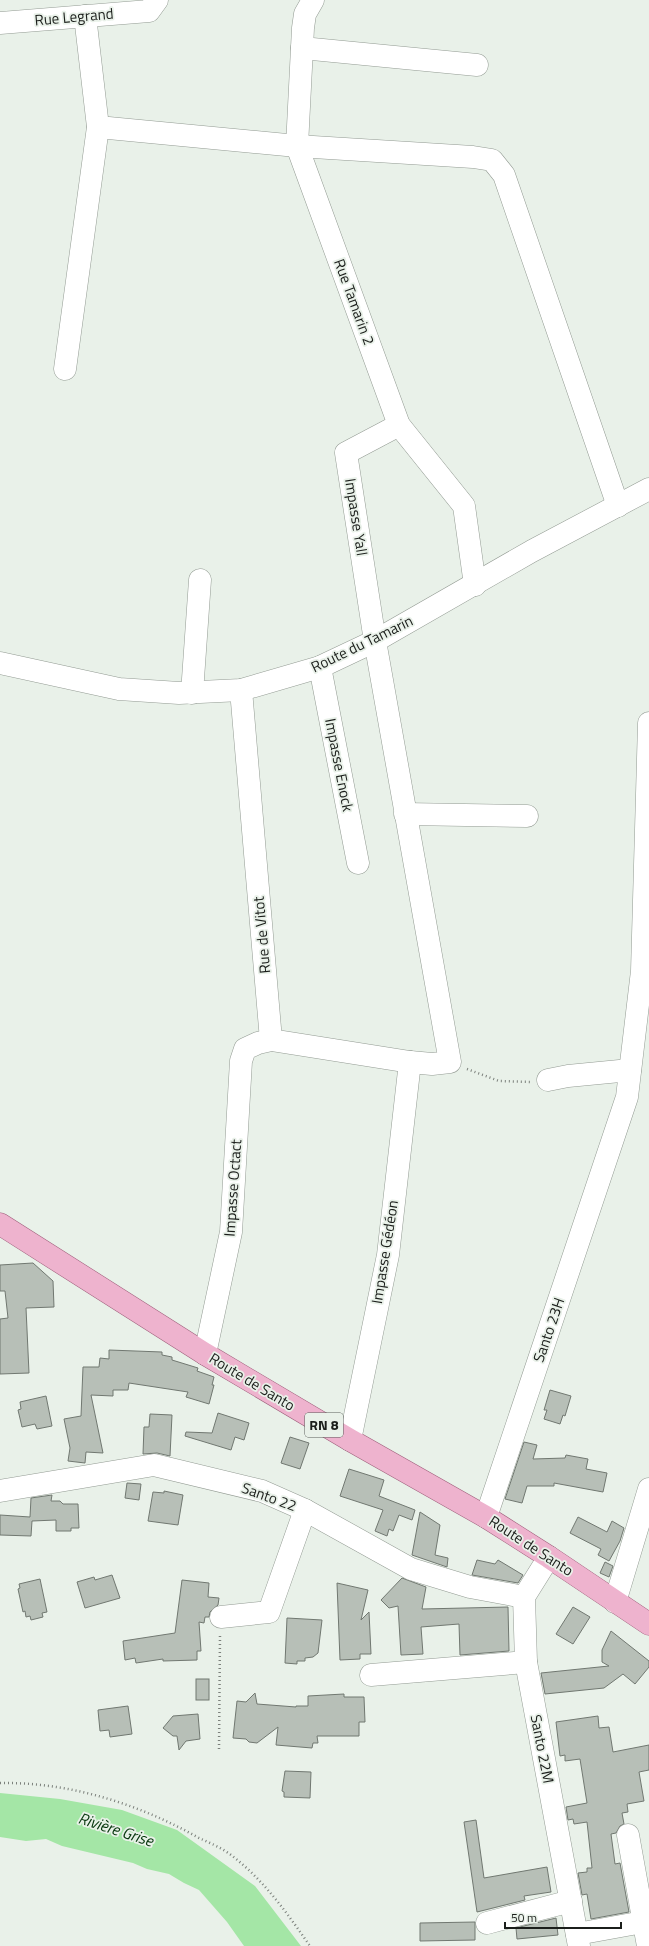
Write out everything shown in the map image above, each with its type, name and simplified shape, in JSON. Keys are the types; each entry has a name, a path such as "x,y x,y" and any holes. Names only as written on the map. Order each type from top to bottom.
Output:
{"main road":[{"name":"Route de Santo","path":"0,1224 205,1354 350,1440 486,1517 649,1624"}],"street":[{"name":"Rue Tamarin 2","path":"313,0 305,14 297,146 399,424 464,506 475,585"},
{"name":"Rue Legrand","path":"0,23 85,16 153,6"},
{"path":"65,369 98,127 85,16"},
{"path":"302,48 477,65"},
{"path":"98,127 297,146 473,157 492,160 504,175 618,506"},
{"name":"Impasse Yall","path":"375,641 346,453 399,424"},
{"name":"Route du Tamarin","path":"0,663 119,689 192,693 242,690 320,667 375,641 532,551 649,489"},
{"path":"192,693 200,580"},
{"path":"271,1040 410,1062 432,1064 450,1062 375,641"},
{"name":"Impasse Enock","path":"320,667 358,863"},
{"name":"Rue de Vitot","path":"242,690 271,1040"},
{"name":"Santo 23H","path":"486,1517 627,1097 642,972 649,723"},
{"path":"406,814 527,816"},
{"name":"Impasse Octact","path":"205,1354 231,1232 241,1061 245,1049 258,1043 271,1040"},
{"name":"Impasse Gédéon","path":"350,1440 388,1255 410,1062"},
{"path":"542,1081 575,1075 630,1070"},
{"name":"Santo 22","path":"0,1491 154,1465 262,1491 305,1510 411,1569 470,1587 524,1597"},
{"path":"615,1602 649,1488"},
{"path":"221,1617 269,1612 305,1510"},
{"path":"524,1597 549,1557"},
{"name":"Santo 22M","path":"524,1597 526,1662 578,1940"},
{"path":"370,1675 526,1662"},
{"path":"628,1835 648,1946"},
{"path":"487,1922 571,1901"},
{"path":"578,1940 643,1922"}],"path":[{"path":"450,1062 499,1081 542,1081"},
{"path":"219,1749 221,1617"},
{"path":"0,1783 62,1788 114,1800 185,1830 231,1855 276,1898 310,1946"}],"water":[{"name":"Rivière Grise","path":"0,1793 60,1799 122,1810 177,1830 255,1886 301,1946 244,1946 227,1922 199,1890 169,1874 147,1869 133,1863 62,1846 46,1839 26,1841 0,1837"}],"building":[{"path":"33,1263 53,1281 54,1307 26,1308 29,1373 0,1374 0,1319 8,1318 5,1291 0,1291 0,1265"},
{"path":"109,1350 162,1352 162,1355 172,1357 172,1360 198,1368 197,1371 214,1377 212,1385 214,1385 209,1404 186,1397 188,1392 129,1383 128,1390 113,1390 113,1396 91,1395 103,1453 86,1452 85,1463 68,1461 70,1448 64,1419 81,1416 83,1367 99,1367 100,1358 109,1359"},
{"path":"550,1390 571,1396 565,1416 563,1415 560,1424 544,1419 547,1410 544,1410"},
{"path":"46,1396 52,1426 37,1429 35,1424 22,1427 18,1410 21,1409 20,1402"},
{"path":"218,1413 249,1423 244,1440 235,1437 231,1450 185,1436 186,1432 212,1433"},
{"path":"150,1414 172,1415 170,1456 157,1453 143,1454 144,1427 149,1427"},
{"path":"290,1437 309,1443 300,1469 281,1463"},
{"path":"524,1442 537,1445 533,1459 565,1458 566,1455 588,1459 586,1469 607,1473 603,1492 554,1483 554,1486 527,1486 522,1503 505,1499"},
{"path":"349,1469 384,1480 379,1496 415,1510 412,1520 399,1515 393,1531 389,1529 387,1536 375,1531 383,1510 340,1496"},
{"path":"127,1483 141,1484 139,1500 125,1498"},
{"path":"164,1491 183,1495 178,1525 148,1521 153,1492 164,1493"},
{"path":"52,1495 51,1501 60,1501 63,1504 78,1504 79,1528 71,1528 71,1531 56,1531 56,1520 32,1521 31,1536 0,1535 0,1515 30,1517 31,1498"},
{"path":"420,1512 440,1525 435,1555 448,1558 447,1567 412,1555"},
{"path":"578,1517 607,1532 612,1521 624,1528 620,1541 609,1561 598,1555 601,1549 570,1533"},
{"path":"477,1560 495,1564 498,1560 523,1575 518,1583 472,1575"},
{"path":"605,1562 613,1566 609,1577 600,1573"},
{"path":"112,1575 120,1598 85,1608 77,1582 94,1577 95,1580"},
{"path":"402,1578 426,1587 422,1609 508,1607 509,1651 460,1655 459,1624 421,1627 423,1654 401,1655 398,1606 389,1608 381,1600"},
{"path":"40,1579 47,1612 42,1613 43,1617 31,1620 30,1616 26,1617 25,1611 23,1612 18,1589 20,1588 19,1584"},
{"path":"182,1580 209,1583 208,1597 219,1598 218,1605 210,1612 209,1617 205,1617 204,1623 199,1622 201,1651 197,1651 197,1660 163,1661 163,1659 136,1663 135,1658 125,1660 123,1641 175,1633"},
{"path":"337,1583 368,1590 361,1620 369,1612 371,1654 360,1654 360,1659 340,1660"},
{"path":"573,1607 590,1617 573,1644 556,1634"},
{"path":"287,1618 322,1620 318,1653 313,1657 305,1658 305,1661 297,1661 297,1664 285,1663"},
{"path":"611,1631 649,1661 649,1667 635,1684 623,1674 604,1688 545,1694 541,1673 609,1666 602,1662 602,1650"},
{"path":"196,1679 209,1679 209,1700 196,1700"},
{"path":"255,1693 257,1704 296,1707 308,1706 308,1696 344,1694 344,1697 364,1697 365,1722 359,1722 359,1736 317,1736 318,1743 313,1743 312,1748 276,1745 278,1727 257,1743 249,1742 246,1739 233,1738 237,1701 246,1702"},
{"path":"128,1706 132,1734 110,1737 109,1730 100,1731 98,1710"},
{"path":"198,1714 200,1739 186,1741 179,1750 177,1736 173,1736 163,1728 173,1716"},
{"path":"598,1716 599,1728 609,1727 613,1752 649,1745 649,1770 639,1772 644,1801 627,1804 628,1812 622,1813 624,1824 620,1826 616,1833 611,1834 615,1864 620,1863 629,1912 591,1919 587,1894 582,1895 578,1873 587,1872 587,1868 592,1868 587,1822 574,1824 573,1819 568,1820 566,1807 587,1803 580,1759 565,1761 565,1755 560,1756 556,1722"},
{"path":"285,1771 311,1772 310,1798 284,1797 284,1792 282,1791"},
{"path":"476,1820 484,1878 547,1867 551,1892 524,1896 525,1900 477,1912 464,1822"},
{"path":"556,1918 558,1935 517,1939 516,1928"},
{"path":"475,1922 475,1940 420,1941 420,1923"}]}
